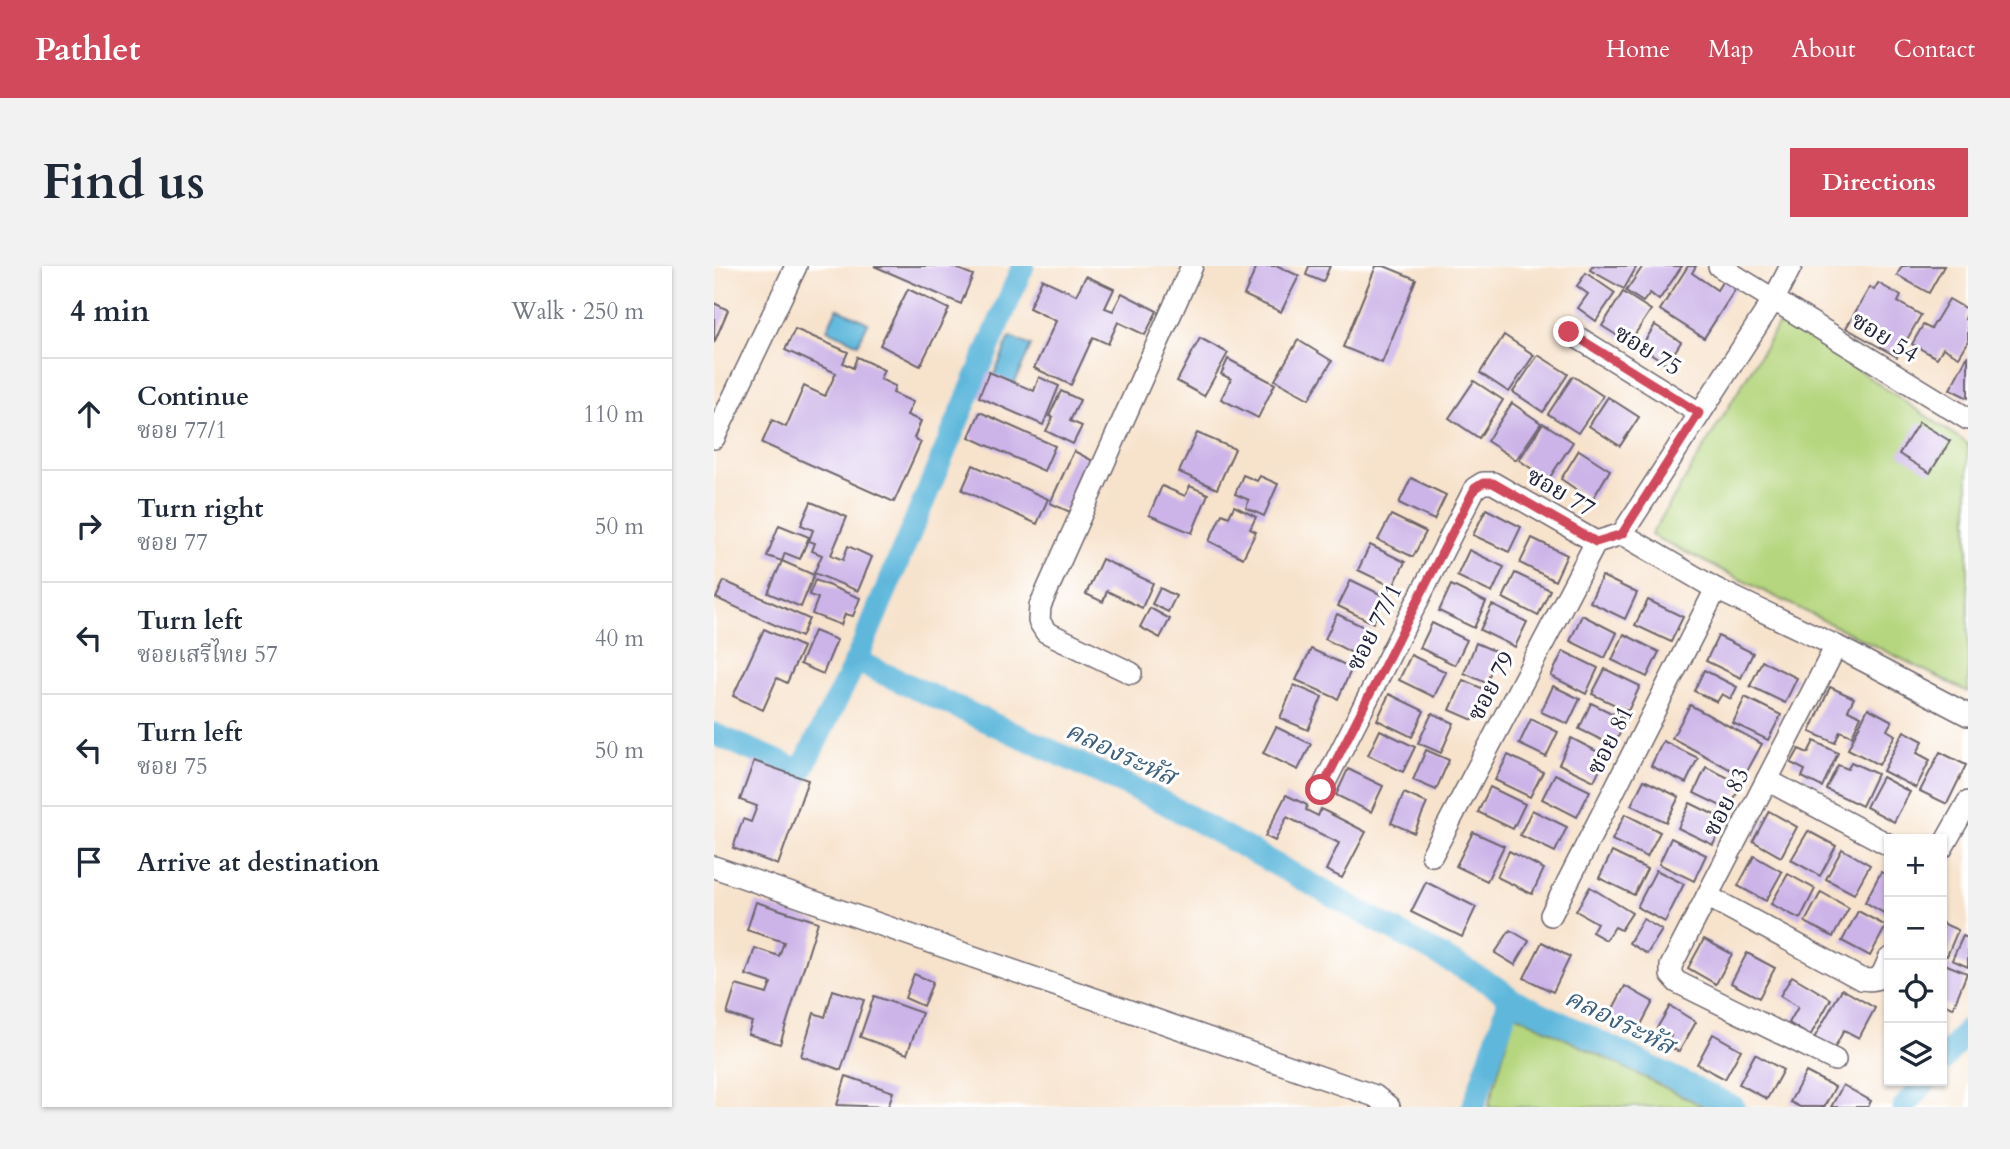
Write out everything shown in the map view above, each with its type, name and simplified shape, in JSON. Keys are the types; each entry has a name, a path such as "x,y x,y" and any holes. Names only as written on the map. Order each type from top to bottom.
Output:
{"street":[{"path":"714,438 796,266"},
{"path":"1131,673 1046,632 1039,621 1040,606 1192,266"},
{"name":"ซอย 54","path":"1719,266 1968,419"},
{"path":"1791,266 1774,299 1622,534 1716,589 1836,646 1968,715"},
{"name":"ซอย 75","path":"1569,332 1699,413"},
{"name":"ซอย 77","path":"1475,488 1483,483 1493,483 1596,542 1622,534"},
{"name":"ซอย 77/1","path":"1321,790 1475,488"},
{"name":"ซอย 79","path":"1432,855 1596,542"},
{"name":"ซอย 81","path":"1551,915 1716,589"},
{"name":"ซอย 83","path":"1835,1060 1676,982 1671,975 1671,967 1836,646"},
{"path":"1766,780 1884,842"},
{"path":"1947,839 1968,802"},
{"path":"714,867 1375,1096 1389,1107"},
{"path":"1707,896 1861,979 1873,981 1882,976 1889,960"}],"green space":[{"path":"1782,319 1968,444 1968,692 1651,535"},
{"path":"1515,1014 1705,1107 1488,1107"}],"water":[{"path":"837,308 868,323 858,344 827,329"},
{"path":"1010,337 1031,346 1011,391 991,382"}],"building":[{"path":"874,266 951,266 973,275 961,304"},
{"path":"1257,266 1278,266 1299,276 1281,312 1244,295"},
{"path":"1309,266 1330,266 1323,282 1306,275"},
{"path":"1376,266 1384,266 1416,279 1382,363 1343,347"},
{"path":"1592,266 1637,266 1624,289 1590,270"},
{"path":"1643,266 1682,266 1659,300 1650,293 1643,302 1626,291"},
{"path":"1688,266 1696,266 1692,273 1717,290 1727,274 1740,282 1704,338 1660,310"},
{"path":"1902,266 1944,266 1929,293 1897,275"},
{"path":"1586,273 1615,293 1596,321 1578,308 1588,294 1577,286"},
{"path":"1086,276 1114,289 1105,308 1113,311 1122,293 1157,311 1145,335 1118,322 1108,344 1093,337 1071,385 1034,368 1056,321 1029,308 1042,279 1076,295"},
{"path":"1878,283 1901,296 1898,302 1921,315 1897,357 1846,328 1870,287 1874,290"},
{"path":"908,289 949,309 920,366 880,345"},
{"path":"1623,292 1651,310 1629,343 1602,326"},
{"path":"1949,299 1968,310 1965,319 1968,321 1968,342 1959,357 1943,348 1937,358 1912,344 1923,325 1931,329"},
{"path":"714,303 728,310 714,343"},
{"path":"1655,325 1681,342 1667,364 1641,347"},
{"path":"795,329 848,352 843,363 853,368 857,357 884,370 880,379 895,386 893,393 913,402 907,415 921,421 914,438 921,442 894,502 762,443 772,420 786,427 804,386 825,396 836,373 785,350"},
{"path":"1504,335 1534,355 1509,392 1480,373"},
{"path":"1200,338 1228,353 1204,396 1177,381"},
{"path":"1298,340 1332,361 1309,399 1275,380"},
{"path":"1538,355 1568,374 1543,412 1513,392"},
{"path":"1968,355 1968,398 1950,389"},
{"path":"1228,359 1275,384 1258,418 1221,399 1231,379 1221,374"},
{"path":"989,372 1034,391 1039,377 1059,386 1043,425 979,397"},
{"path":"1573,376 1603,396 1578,433 1548,414"},
{"path":"1474,381 1503,400 1479,438 1449,418"},
{"path":"1061,391 1080,400 1070,421 1082,426 1073,444 1046,431 1053,417 1049,416"},
{"path":"1608,397 1639,417 1620,446 1589,426"},
{"path":"1512,403 1541,423 1516,460 1487,441"},
{"path":"980,412 1055,446 1044,471 969,437"},
{"path":"1919,422 1950,441 1930,473 1899,454"},
{"path":"1543,423 1573,442 1548,480 1519,460"},
{"path":"1197,433 1235,449 1217,489 1179,472"},
{"path":"1579,450 1610,470 1592,500 1561,479"},
{"path":"1074,451 1093,461 1070,512 1050,503"},
{"path":"973,465 1048,499 1037,524 962,490"},
{"path":"1243,475 1257,481 1260,476 1278,484 1264,516 1246,508 1249,500 1235,494"},
{"path":"1411,478 1446,495 1434,520 1399,503"},
{"path":"1162,486 1185,496 1190,486 1208,494 1192,533 1149,515"},
{"path":"811,502 847,517 831,555 843,560 848,546 872,557 858,591 814,573 822,555 812,551 815,543 809,541 813,530 801,525"},
{"path":"1234,506 1256,517 1250,529 1256,532 1243,558 1209,541 1222,514 1229,517"},
{"path":"1486,509 1521,527 1509,552 1473,535"},
{"path":"1391,515 1426,532 1413,557 1378,540"},
{"path":"779,525 809,537 800,559 785,553 782,561 767,556"},
{"path":"1532,538 1567,555 1555,581 1520,563"},
{"path":"1370,545 1405,562 1393,587 1358,570"},
{"path":"1469,550 1504,567 1492,593 1457,576"},
{"path":"1102,559 1153,583 1142,608 1107,591 1103,602 1086,594"},
{"path":"782,561 814,575 801,607 768,593"},
{"path":"1515,573 1550,590 1538,616 1503,598"},
{"path":"1602,576 1637,593 1625,619 1590,602"},
{"path":"815,580 860,598 853,616 845,614 841,625 812,614 818,598 809,595"},
{"path":"1351,580 1386,597 1373,623 1338,606"},
{"path":"724,581 809,619 801,637 716,598"},
{"path":"1451,585 1486,602 1474,628 1439,611"},
{"path":"1160,588 1176,596 1168,612 1152,604"},
{"path":"1648,600 1683,617 1671,642 1635,625"},
{"path":"1492,605 1527,622 1515,647 1480,630"},
{"path":"1150,608 1170,619 1160,638 1140,627"},
{"path":"1337,614 1372,631 1360,657 1325,639"},
{"path":"1582,615 1617,633 1605,658 1570,641"},
{"path":"1432,623 1467,640 1455,665 1420,648"},
{"path":"764,629 803,647 787,683 777,678 763,710 733,696"},
{"path":"814,631 837,640 823,674 800,664"},
{"path":"1624,634 1659,652 1647,677 1612,660"},
{"path":"1718,636 1753,653 1741,678 1706,661"},
{"path":"1476,643 1499,653 1486,683 1464,673"},
{"path":"1311,649 1352,668 1338,699 1296,680"},
{"path":"1563,651 1598,668 1586,694 1551,676"},
{"path":"1411,655 1446,672 1434,697 1399,680"},
{"path":"1762,661 1797,678 1785,703 1750,686"},
{"path":"1605,669 1640,686 1628,711 1592,694"},
{"path":"1704,670 1737,687 1731,699 1722,694 1717,702 1694,691"},
{"path":"1463,680 1486,690 1473,720 1450,710"},
{"path":"1294,685 1322,697 1308,730 1280,718"},
{"path":"1553,686 1580,699 1568,724 1541,712"},
{"path":"1830,687 1854,698 1848,710 1861,716 1852,736 1840,731 1835,743 1810,732"},
{"path":"1389,694 1424,711 1412,737 1377,720"},
{"path":"1745,697 1781,715 1768,740 1733,723"},
{"path":"1591,703 1626,720 1614,746 1579,729"},
{"path":"1690,705 1762,744 1744,777 1672,738"},
{"path":"1868,708 1892,721 1887,730 1895,735 1879,765 1848,749"},
{"path":"1432,713 1454,723 1441,753 1418,743"},
{"path":"1531,719 1558,732 1546,757 1519,744"},
{"path":"1276,727 1311,744 1298,770 1263,753"},
{"path":"1380,730 1415,747 1403,772 1368,755"},
{"path":"1904,731 1923,741 1917,753 1930,760 1916,788 1883,771"},
{"path":"1571,738 1606,756 1594,781 1559,764"},
{"path":"1663,741 1698,758 1686,783 1651,766"},
{"path":"1814,741 1838,753 1822,787 1802,777 1805,770 1791,763 1799,749 1808,753"},
{"path":"1426,750 1449,760 1436,790 1413,780"},
{"path":"1940,752 1966,765 1947,804 1920,791"},
{"path":"1508,755 1543,772 1530,797 1495,780"},
{"path":"754,761 808,780 778,865 733,848 743,819 751,822 757,806 740,800"},
{"path":"1851,762 1877,774 1862,806 1826,789 1838,765 1848,769"},
{"path":"1706,767 1741,784 1729,810 1694,793"},
{"path":"1348,769 1383,786 1371,812 1336,795"},
{"path":"1555,774 1590,791 1577,817 1542,799"},
{"path":"1882,777 1910,792 1894,822 1866,807"},
{"path":"1644,780 1679,797 1666,822 1631,805"},
{"path":"1490,787 1525,804 1513,829 1478,812"},
{"path":"1404,793 1427,803 1414,833 1391,823"},
{"path":"1286,795 1307,805 1306,810 1318,816 1321,809 1366,832 1342,878 1326,870 1339,843 1287,817 1275,841 1265,836"},
{"path":"1690,803 1725,820 1713,845 1678,828"},
{"path":"1532,810 1567,827 1555,852 1520,835"},
{"path":"1769,811 1797,827 1781,857 1753,841"},
{"path":"1625,814 1660,832 1647,857 1612,840"},
{"path":"1808,831 1836,846 1820,876 1791,860"},
{"path":"1473,832 1504,846 1487,881 1456,866"},
{"path":"1671,838 1706,855 1694,881 1659,864"},
{"path":"1842,849 1870,865 1854,894 1826,879"},
{"path":"1509,851 1544,869 1532,894 1497,877"},
{"path":"1612,852 1647,869 1634,895 1599,878"},
{"path":"1754,856 1782,872 1766,901 1738,886"},
{"path":"1656,870 1684,884 1665,922 1637,907"},
{"path":"1881,872 1884,874 1884,913 1865,902"},
{"path":"1788,874 1815,889 1800,919 1771,904"},
{"path":"1426,882 1476,907 1462,937 1411,912"},
{"path":"1590,887 1632,913 1621,930 1615,927 1606,940 1592,932 1597,923 1576,911"},
{"path":"1821,892 1849,908 1833,937 1805,922"},
{"path":"756,902 818,922 780,1044 748,1034 752,1022 727,1014 736,985 767,994 771,983 746,975 755,948 779,956 784,942 747,930"},
{"path":"1858,911 1884,925 1870,956 1842,941"},
{"path":"1643,919 1662,930 1647,954 1629,943"},
{"path":"1947,925 1958,930 1947,956"},
{"path":"1510,930 1529,941 1515,965 1495,953"},
{"path":"1963,936 1968,938 1968,967 1952,960"},
{"path":"1704,939 1732,954 1716,984 1688,968"},
{"path":"1542,942 1570,957 1553,992 1524,978"},
{"path":"1747,953 1775,968 1759,998 1731,983"},
{"path":"1947,965 1967,973 1953,1008 1947,1005"},
{"path":"914,974 933,982 923,1006 905,998"},
{"path":"1792,976 1831,999 1810,1036 1789,1023 1798,1007 1780,996"},
{"path":"1625,986 1653,1002 1637,1032 1609,1016"},
{"path":"1842,989 1875,1008 1859,1038 1844,1030 1833,1051 1813,1040"},
{"path":"833,990 864,1000 841,1070 801,1056 814,1013 825,1017"},
{"path":"874,996 922,1013 907,1054 860,1037"},
{"path":"1670,1006 1696,1022 1679,1052 1666,1045 1671,1036 1657,1028"},
{"path":"1713,1034 1741,1050 1725,1079 1697,1064"},
{"path":"1755,1054 1783,1070 1767,1099 1739,1084"},
{"path":"1806,1072 1835,1087 1824,1107 1800,1107 1790,1102"},
{"path":"846,1076 893,1092 888,1107 837,1105"},
{"path":"1843,1085 1871,1101 1868,1107 1831,1107"}],"waterway":[{"name":"คลองระหัส","path":"1023,266 856,661 1161,801 1459,966 1510,998 1734,1107"},
{"path":"714,734 801,771 856,661"},
{"path":"1473,1107 1510,998"},
{"path":"1947,1055 1968,1029"},
{"path":"1904,1107 1922,1086"}],"route":[{"path":"1321,790 1475,488 1483,483 1493,483 1596,542 1622,534 1699,413 1569,332"}]}
